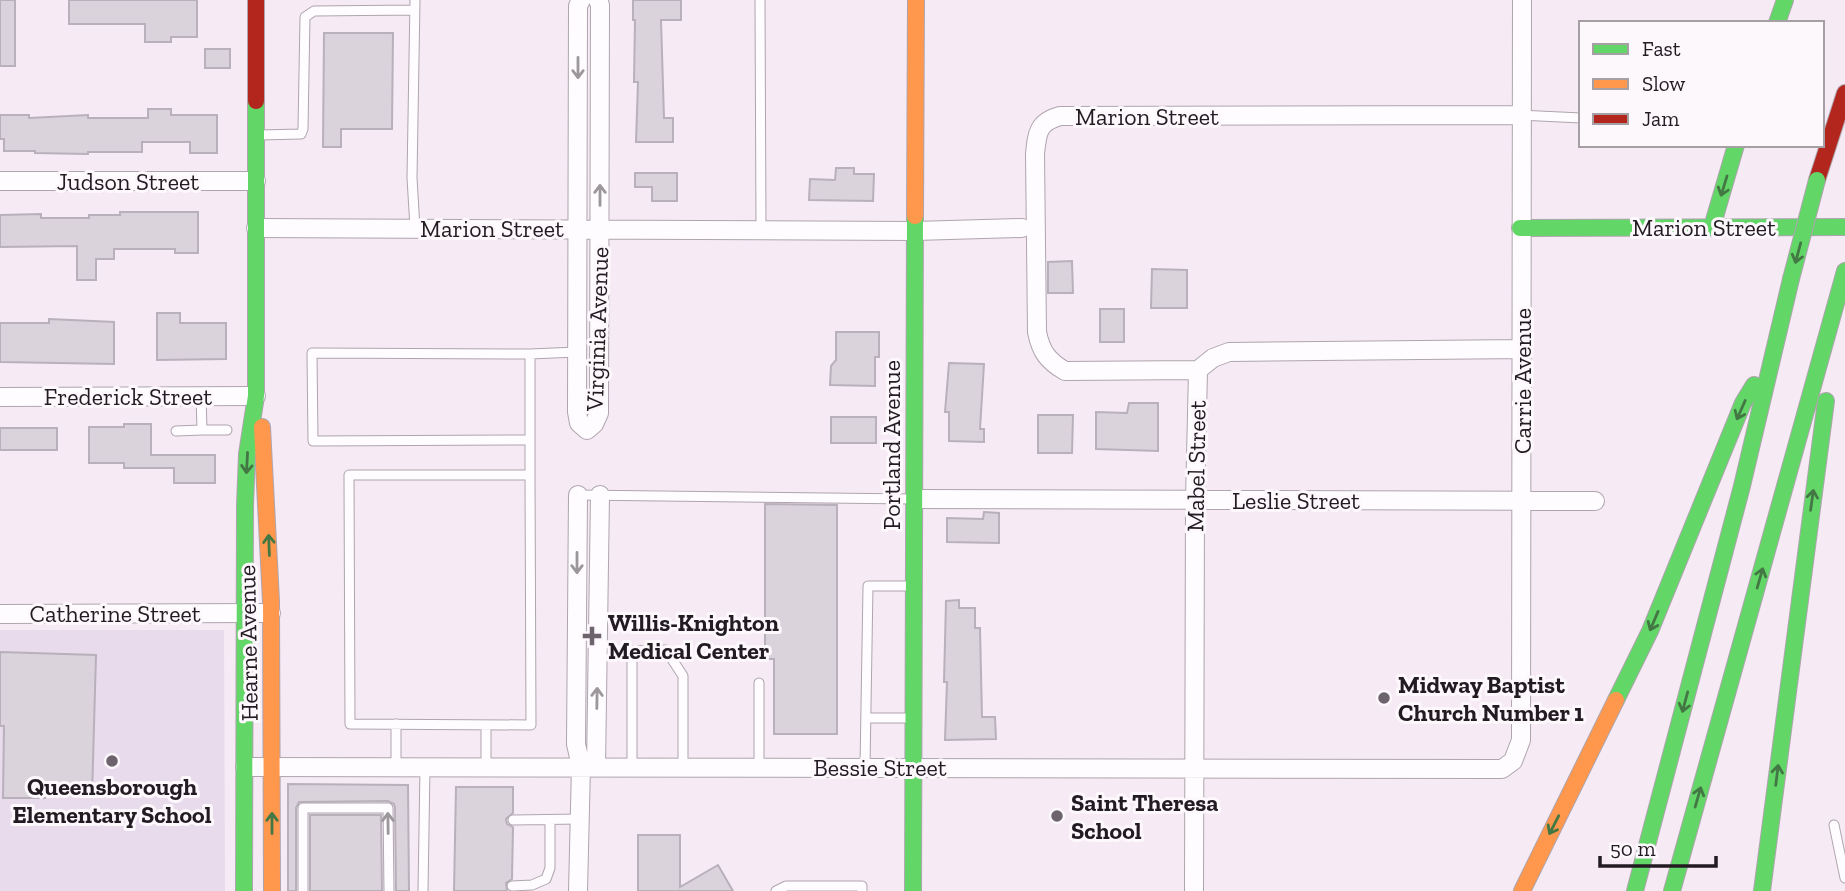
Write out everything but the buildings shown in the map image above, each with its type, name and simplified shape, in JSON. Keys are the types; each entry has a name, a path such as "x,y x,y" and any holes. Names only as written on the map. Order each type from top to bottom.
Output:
{"main road":[{"name":"Hearne Avenue","path":"244,891 247,454 256,396 256,0"},
{"name":"Portland Avenue","path":"913,891 916,0"},
{"path":"1778,21 1785,0"},
{"path":"1635,891 1742,486 1817,180 1845,93"},
{"path":"1712,227 1735,147"},
{"name":"Marion Street","path":"1520,228 1845,227"},
{"path":"1673,889 1845,271"},
{"path":"1762,891 1840,288"},
{"path":"1521,891 1650,631 1743,403 1774,351"},
{"name":"Hearne Avenue","path":"256,396 267,491 271,613 272,891"}],"street":[{"name":"Virginia Avenue","path":"581,0 578,6 577,412 579,423 587,430 594,424 598,413 598,0"},
{"name":"Carrie Avenue","path":"1513,761 1521,740 1522,0"},
{"name":"Marion Street","path":"1198,370 1065,371 1050,362 1040,349 1037,332 1035,154 1036,137 1049,119 1074,116 1521,115"},
{"name":"Judson Street","path":"0,181 256,181"},
{"name":"Marion Street","path":"256,228 915,231 1022,228"},
{"name":"Mabel Street","path":"1194,891 1198,370 1213,358 1229,352 1522,349"},
{"name":"Frederick Street","path":"0,397 256,396"},
{"path":"578,495 576,744 588,766"},
{"path":"578,891 580,819 588,766 600,495"},
{"name":"Leslie Street","path":"914,499 1522,502 1595,500"},
{"name":"Catherine Street","path":"0,614 271,613"},
{"name":"Bessie Street","path":"244,767 1502,769 1513,761"}],"lane":[{"path":"760,0 761,230"},
{"path":"256,135 301,134 303,130 304,17 314,11 414,5 412,178 415,228"},
{"path":"1521,115 1579,118"},
{"path":"530,440 313,440 312,353 578,352"},
{"path":"530,354 531,725 350,724 349,475 530,475"},
{"path":"201,396 202,430"},
{"path":"176,431 227,430"},
{"path":"578,495 914,499"},
{"path":"866,767 868,586 914,586"},
{"path":"632,766 632,651 666,650 682,676 683,766"},
{"path":"759,683 759,767"},
{"path":"867,718 913,718"},
{"path":"396,724 396,767"},
{"path":"485,767 486,724"},
{"path":"423,891 425,767"},
{"path":"303,891 303,808 388,808 389,891"},
{"path":"513,820 580,819"},
{"path":"512,886 532,886 546,878 550,868 550,820"},
{"path":"1834,825 1842,852 1845,878"},
{"path":"776,891 786,886 862,886 862,891"}],"shaded area":[{"name":"Queensborough Elementary School","path":"0,630 224,630 225,891 0,891"}],"traffic: fast":[{"path":"1778,21 1785,0"},
{"path":"244,891 245,505 247,454 256,396 256,101"},
{"path":"1712,227 1735,147"},
{"path":"1791,279 1817,180"},
{"path":"913,891 915,216"},
{"path":"1520,228 1845,227"},
{"path":"1672,891 1845,271"},
{"path":"1635,891 1742,486 1791,279"},
{"path":"1616,700 1650,631 1743,403 1754,385"},
{"path":"1762,891 1826,401"}],"traffic: slow":[{"path":"915,216 916,0"},
{"path":"262,427 271,601 272,891"},
{"path":"1522,891 1616,700"}],"traffic: jam":[{"path":"256,0 256,101"},
{"path":"1817,180 1845,93"}],"place":[{"name":"Willis-Knighton Medical Center","path":"592,636"},
{"name":"Midway Baptist Church Number 1","path":"1384,698"},
{"name":"Queensborough Elementary School","path":"112,761"},
{"name":"Saint Theresa School","path":"1057,816"}]}
